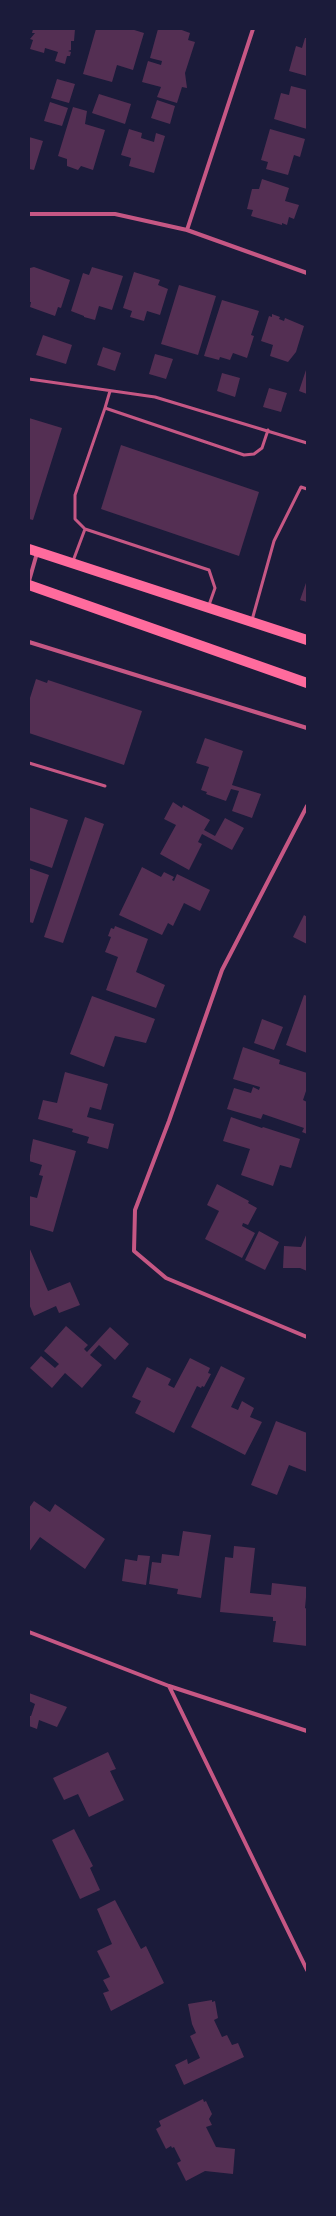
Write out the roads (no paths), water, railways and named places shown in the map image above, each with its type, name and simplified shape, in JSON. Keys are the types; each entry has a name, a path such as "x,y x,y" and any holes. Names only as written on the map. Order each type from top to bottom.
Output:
{"main road":[{"path":"33,550 307,640"},
{"path":"29,586 307,683"}],"street":[{"path":"187,230 253,29"},
{"path":"29,214 115,214 187,230 307,273"},
{"path":"29,581 33,550"},
{"path":"29,642 307,728"},
{"path":"307,806 222,970 169,1121 135,1210 134,1251 166,1278 307,1337"},
{"path":"29,1632 169,1686 307,1731"},
{"path":"169,1686 307,1970"}],"lane":[{"path":"29,379 155,397 307,443"},
{"path":"110,391 75,495 75,519 85,529 209,570 215,588 208,607"},
{"path":"104,408 244,455 254,454 262,448 268,430"},
{"path":"252,622 274,541 301,487 307,489"},
{"path":"73,563 85,529"},
{"path":"29,763 105,786"}]}
